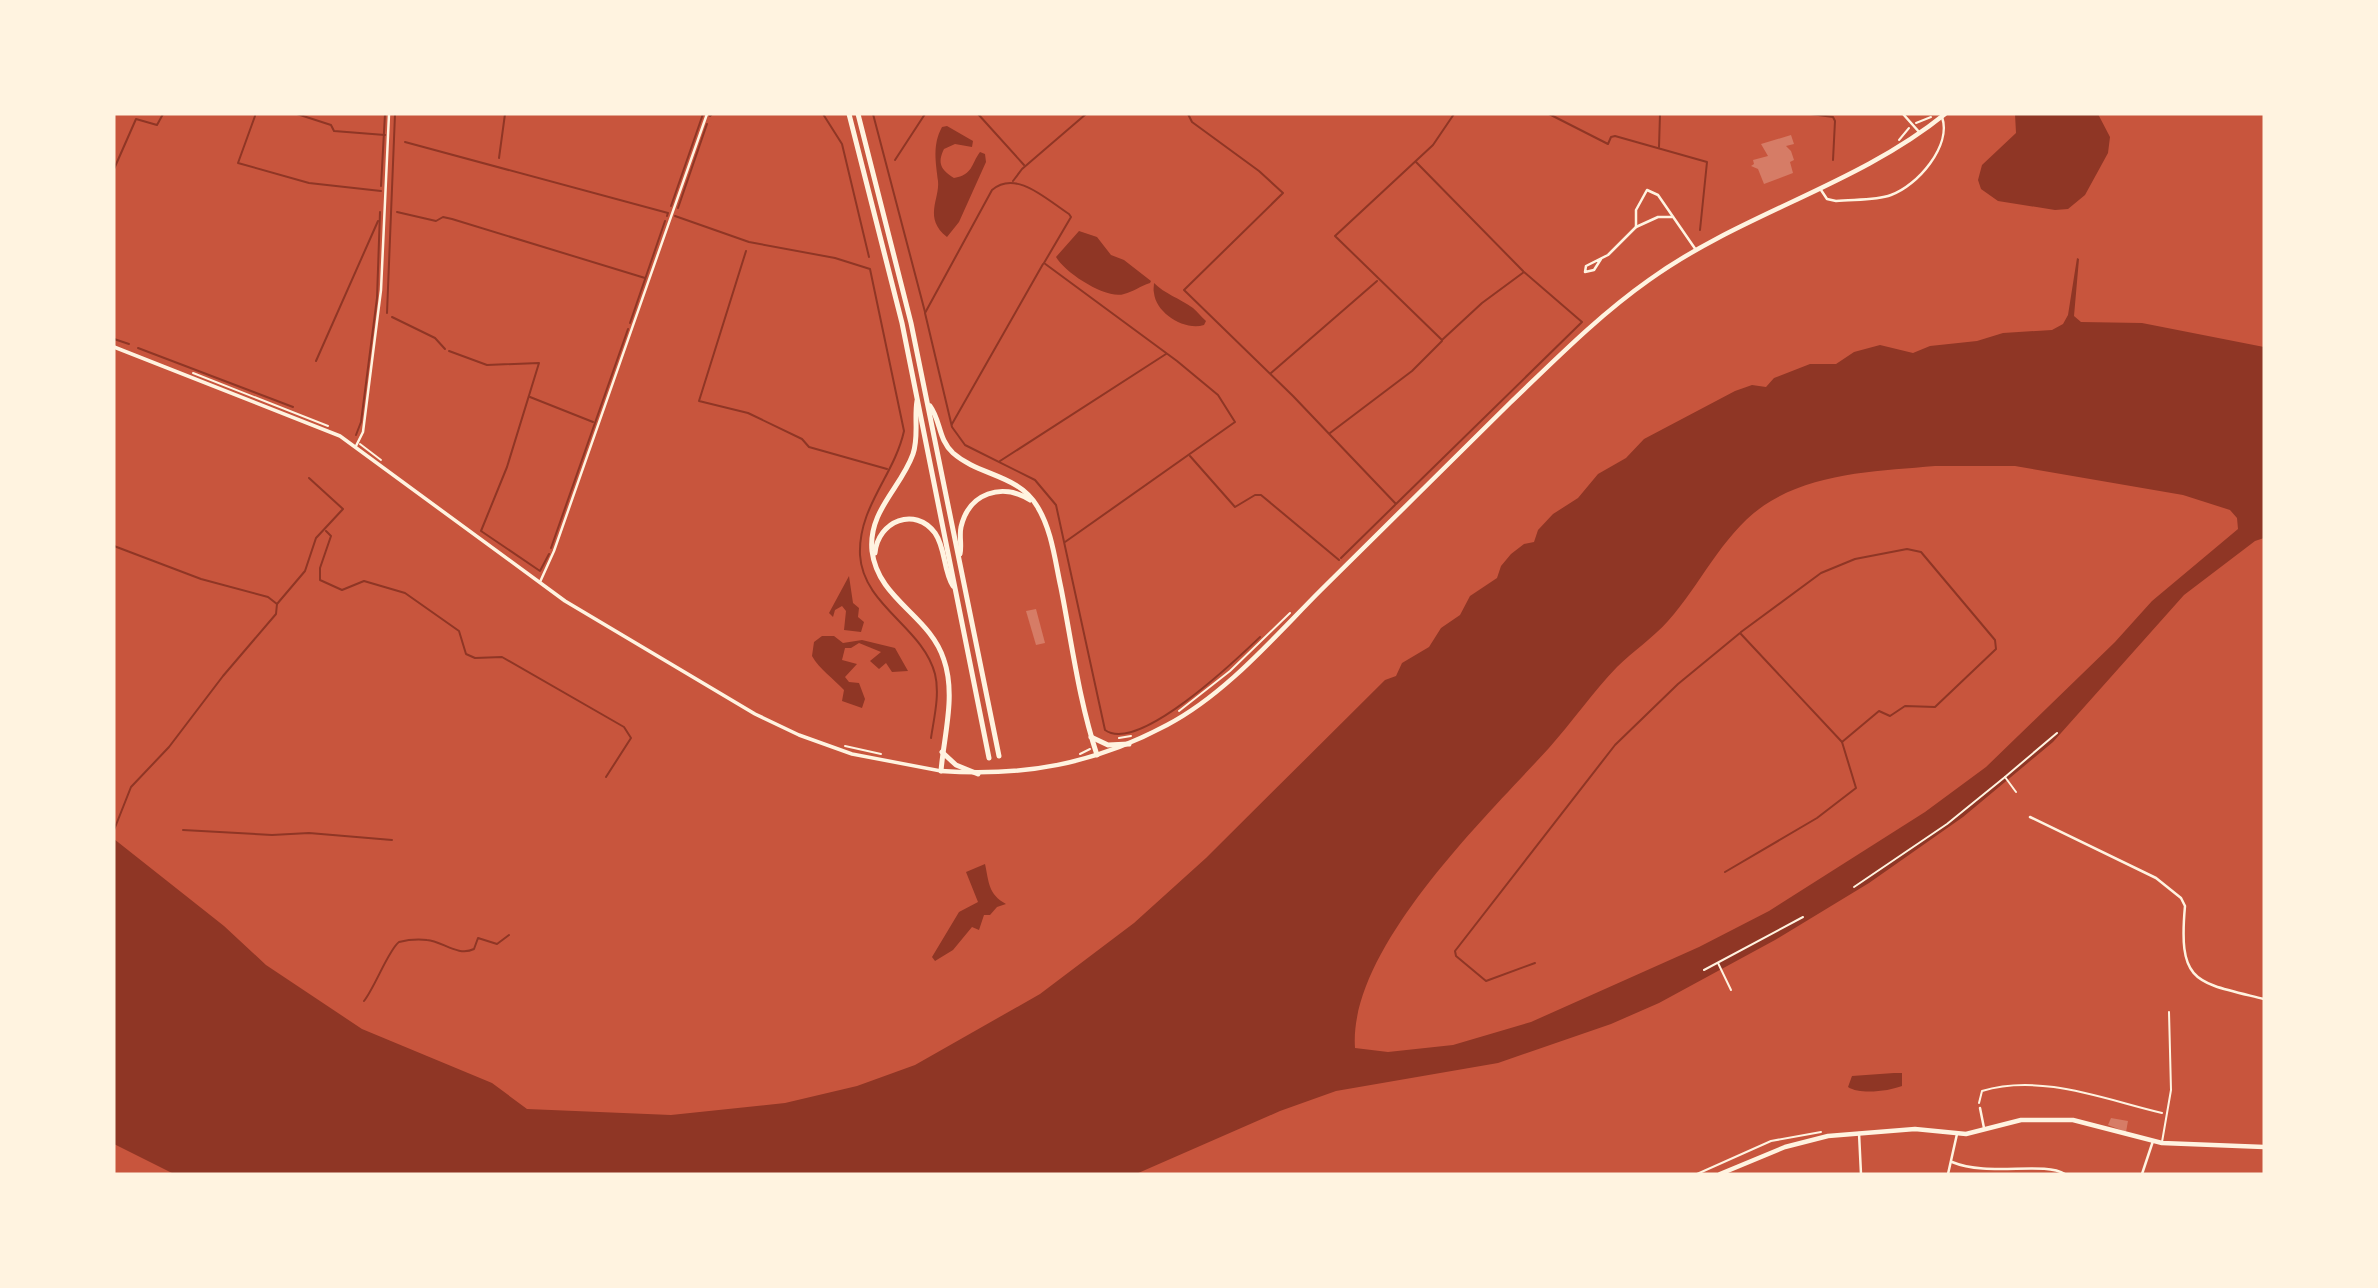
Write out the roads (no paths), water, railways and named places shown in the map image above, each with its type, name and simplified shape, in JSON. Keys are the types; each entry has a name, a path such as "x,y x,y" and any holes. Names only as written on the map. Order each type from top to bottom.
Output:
{"highway":[{"path":"849,114 884,247 918,398 989,758"},
{"path":"858,114 901,277 999,756"},
{"path":"918,398 918,428 914,453 882,506 873,531 875,563 884,587 928,631 944,660 949,691 941,771"},
{"path":"928,404 933,411 939,433 949,449 967,463 1011,481 1026,492 1045,521 1097,755"},
{"path":"959,560 965,516 982,496 1002,490 1013,492 1037,506"},
{"path":"875,563 875,549 882,531 897,521 915,519 926,524 939,539 950,581 956,589"},
{"path":"1091,737 1108,745 1129,744"},
{"path":"942,752 956,765 978,774"}],"main road":[{"path":"941,771 978,774 1029,772 1129,744 1171,723 1216,690 1273,638 1582,334 1650,279 1696,250 1862,170 1944,115"},
{"path":"1720,1174 1798,1142 1859,1133 1915,1129 1957,1134 2021,1120 2073,1120 2162,1143 2264,1147"}],"street":[{"path":"357,444 363,432 372,376 381,290 389,114"},
{"path":"539,583 554,551 707,114"},
{"path":"1903,114 1920,133"},
{"path":"1821,190 1827,199 1836,201 1891,195 1914,180 1932,159 1944,131 1944,115"},
{"path":"1636,227 1636,210 1647,190 1658,195 1696,250"},
{"path":"1601,259 1586,266 1585,272 1594,270 1601,259 1636,227 1658,216 1675,218"},
{"path":"114,347 310,422 357,444 539,583 674,668 786,730 852,754 941,771"},
{"path":"2030,817 2168,887 2185,906 2183,947 2193,974 2207,984 2264,999"},
{"path":"1980,1108 1984,1128"},
{"path":"1859,1133 1861,1174"},
{"path":"1948,1174 1957,1134"},
{"path":"2143,1174 2153,1142"},
{"path":"1952,1162 1980,1170 2046,1170 2065,1174"}],"lane":[{"path":"2162,1143 2172,1074 2169,1012"}],"waterway":[{"path":"114,169 136,119 157,125 163,114"},
{"path":"297,114 331,125 334,131 385,135"},
{"path":"381,186 385,114"},
{"path":"387,313 395,114"},
{"path":"499,158 505,114"},
{"path":"671,206 703,114"},
{"path":"823,114 842,144 869,257"},
{"path":"873,114 925,312"},
{"path":"895,160 925,114"},
{"path":"978,114 1024,165"},
{"path":"1013,181 1022,169 1086,114"},
{"path":"1188,114 1192,122 1259,171 1283,193 1184,290 1293,396 1396,504 1582,322 1524,272 1482,303 1442,340 1335,236 1433,145 1454,114"},
{"path":"1549,114 1608,144 1611,137 1615,136 1707,162 1700,230"},
{"path":"1659,147 1660,114"},
{"path":"1811,114 1833,117 1835,121 1833,160"},
{"path":"255,116 238,163 309,183 381,191"},
{"path":"678,208 707,124"},
{"path":"405,142 668,213 667,216"},
{"path":"1416,162 1523,271"},
{"path":"1065,542 1235,422 1218,395 1177,361 1044,263 1071,217 1069,214 1031,189 1011,183 1001,184 992,190 925,313 952,427 965,445 1035,480 1056,505 1105,730 1120,734 1140,729 1162,717 1209,683 1260,637"},
{"path":"356,435 361,422 377,298 380,212"},
{"path":"397,212 436,221 443,217 452,219 645,278"},
{"path":"675,216 749,242 835,258 870,269 904,431 893,463 870,507 861,538 860,555 871,588 919,643 935,674 937,698 931,738"},
{"path":"316,361 378,221"},
{"path":"630,323 665,221"},
{"path":"746,251 699,401 748,413 802,439 809,447 887,469"},
{"path":"952,424 1043,264"},
{"path":"1271,373 1377,281"},
{"path":"392,317 435,338 445,349"},
{"path":"551,548 628,329"},
{"path":"114,339 129,344"},
{"path":"1330,433 1412,371 1442,341"},
{"path":"138,348 293,407"},
{"path":"449,351 487,365 539,363 507,467 481,531 540,571 549,554"},
{"path":"1000,461 1166,354"},
{"path":"530,397 593,422"},
{"path":"1190,456 1235,507 1255,495 1261,495 1339,560"},
{"path":"114,830 131,787 169,747 223,676 276,614 277,604 305,571 316,538 343,509 309,478"},
{"path":"1341,558 1395,505"},
{"path":"326,531 331,536 320,568 320,580 342,590 364,581 405,593 459,631 466,654 475,658 502,657 624,727 631,738 606,777"},
{"path":"114,546 201,579 268,597 277,604"},
{"path":"1741,632 1821,573 1855,559 1907,549 1921,552 1995,640 1996,649 1935,707 1905,706 1890,716 1879,711 1842,742"},
{"path":"1535,963 1486,981 1456,956 1455,951 1615,745 1678,684 1740,633 1842,742 1856,788 1817,818 1725,872"},
{"path":"183,830 272,835 309,833 392,840"},
{"path":"364,1001 399,942 427,940 456,950 468,951 474,949 478,938 497,944 509,935"}]}
